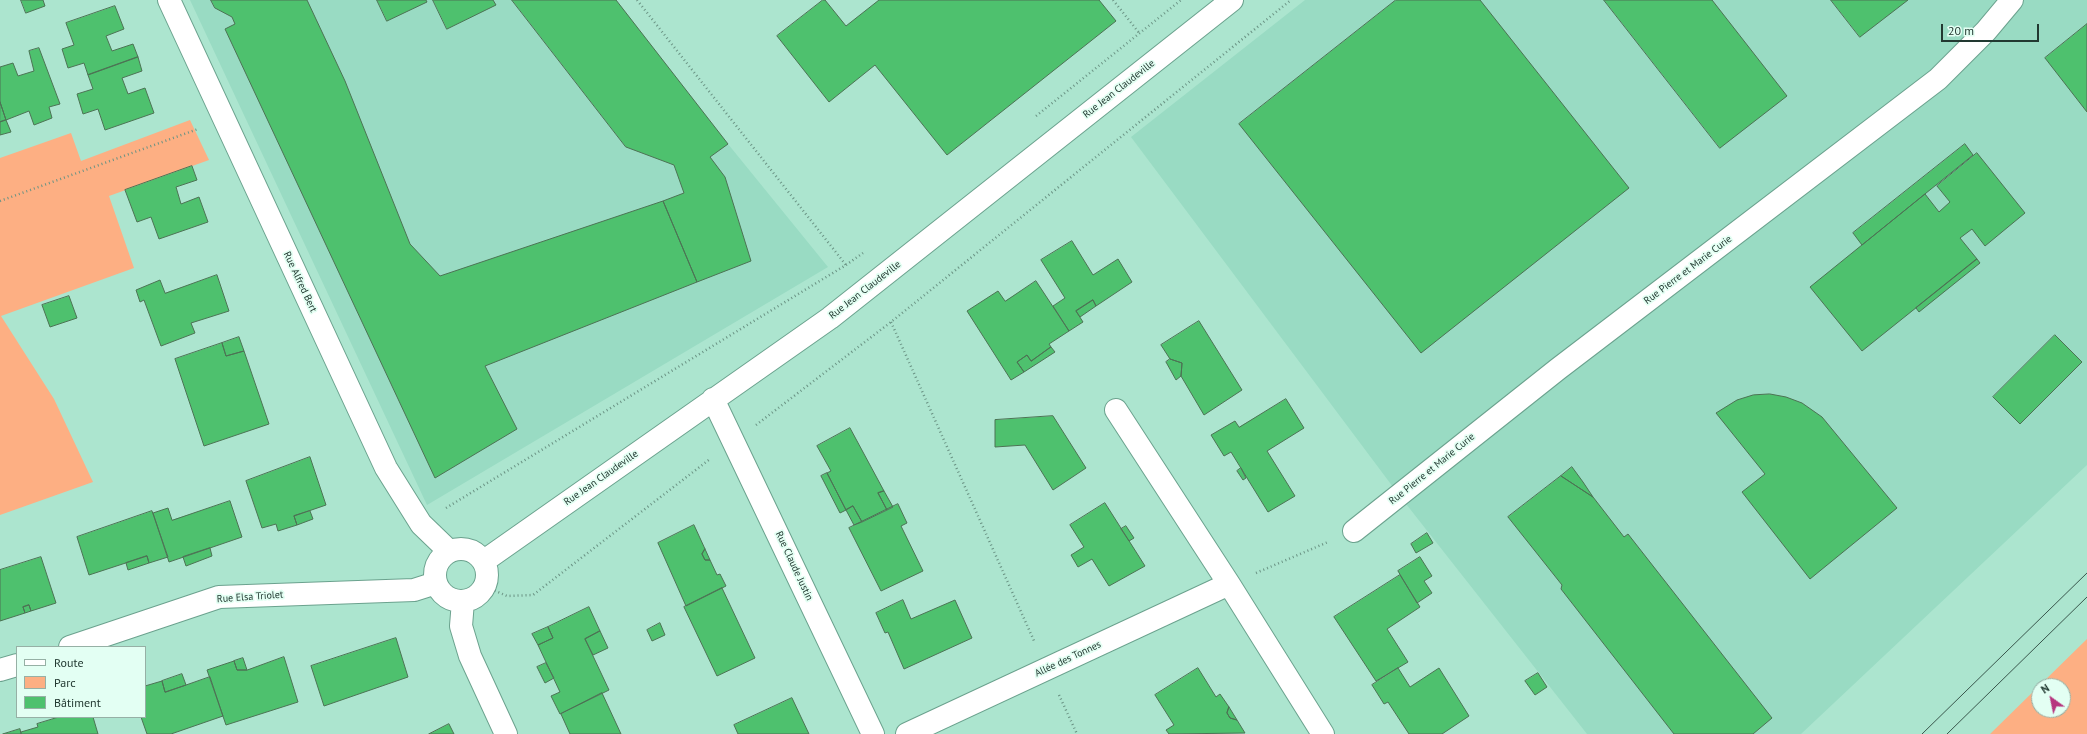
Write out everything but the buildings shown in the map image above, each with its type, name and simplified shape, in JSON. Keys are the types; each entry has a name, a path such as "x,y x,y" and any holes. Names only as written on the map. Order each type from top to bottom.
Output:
{"street":[{"name":"Rue Alfred Bert","path":"169,0 386,468 420,524 449,552"},
{"name":"Rue Jean Claudeville","path":"484,561 830,318 1232,0"},
{"name":"Rue Pierre et Marie Curie","path":"1354,531 1558,369 1938,79 1986,31 2012,0"},
{"name":"Rue Claude Justin","path":"713,399 874,734"},
{"path":"1116,410 1229,584 1323,734"},
{"path":"464,548 472,550 484,561 488,578 485,587 480,594 463,601 454,600 446,596 436,583 435,574 437,565 449,552 464,548"},
{"name":"Rue Elsa Triolet","path":"73,646 218,597 414,590 436,583"},
{"name":"Allée des Tonnes","path":"908,734 1229,584"},
{"path":"463,601 461,626 470,656 506,734"},
{"path":"0,670 16,665"}],"path":[{"path":"420,524 846,266 637,0"},
{"path":"1113,0 1158,58"},
{"path":"485,587 507,596 532,595 891,322 1291,0"},
{"path":"0,201 224,119"},
{"path":"891,322 1046,669 1077,734"},
{"path":"1229,584 1354,531"}],"shaded area":[{"path":"190,0 616,0 728,144 828,267 427,505"},
{"path":"1305,0 2087,0 2087,465 1801,734 1587,734 1399,495 1131,137"}],"green space":[{"path":"190,120 209,160 109,196 134,268 1,316 54,399 93,482 0,515 0,158 71,133 81,161"},
{"path":"2087,639 2087,734 1990,734 2031,694 2031,718 2071,718 2071,678 2047,678"}],"tram line":[{"path":"1922,734 2087,573"},
{"path":"1947,734 2087,597"}]}
